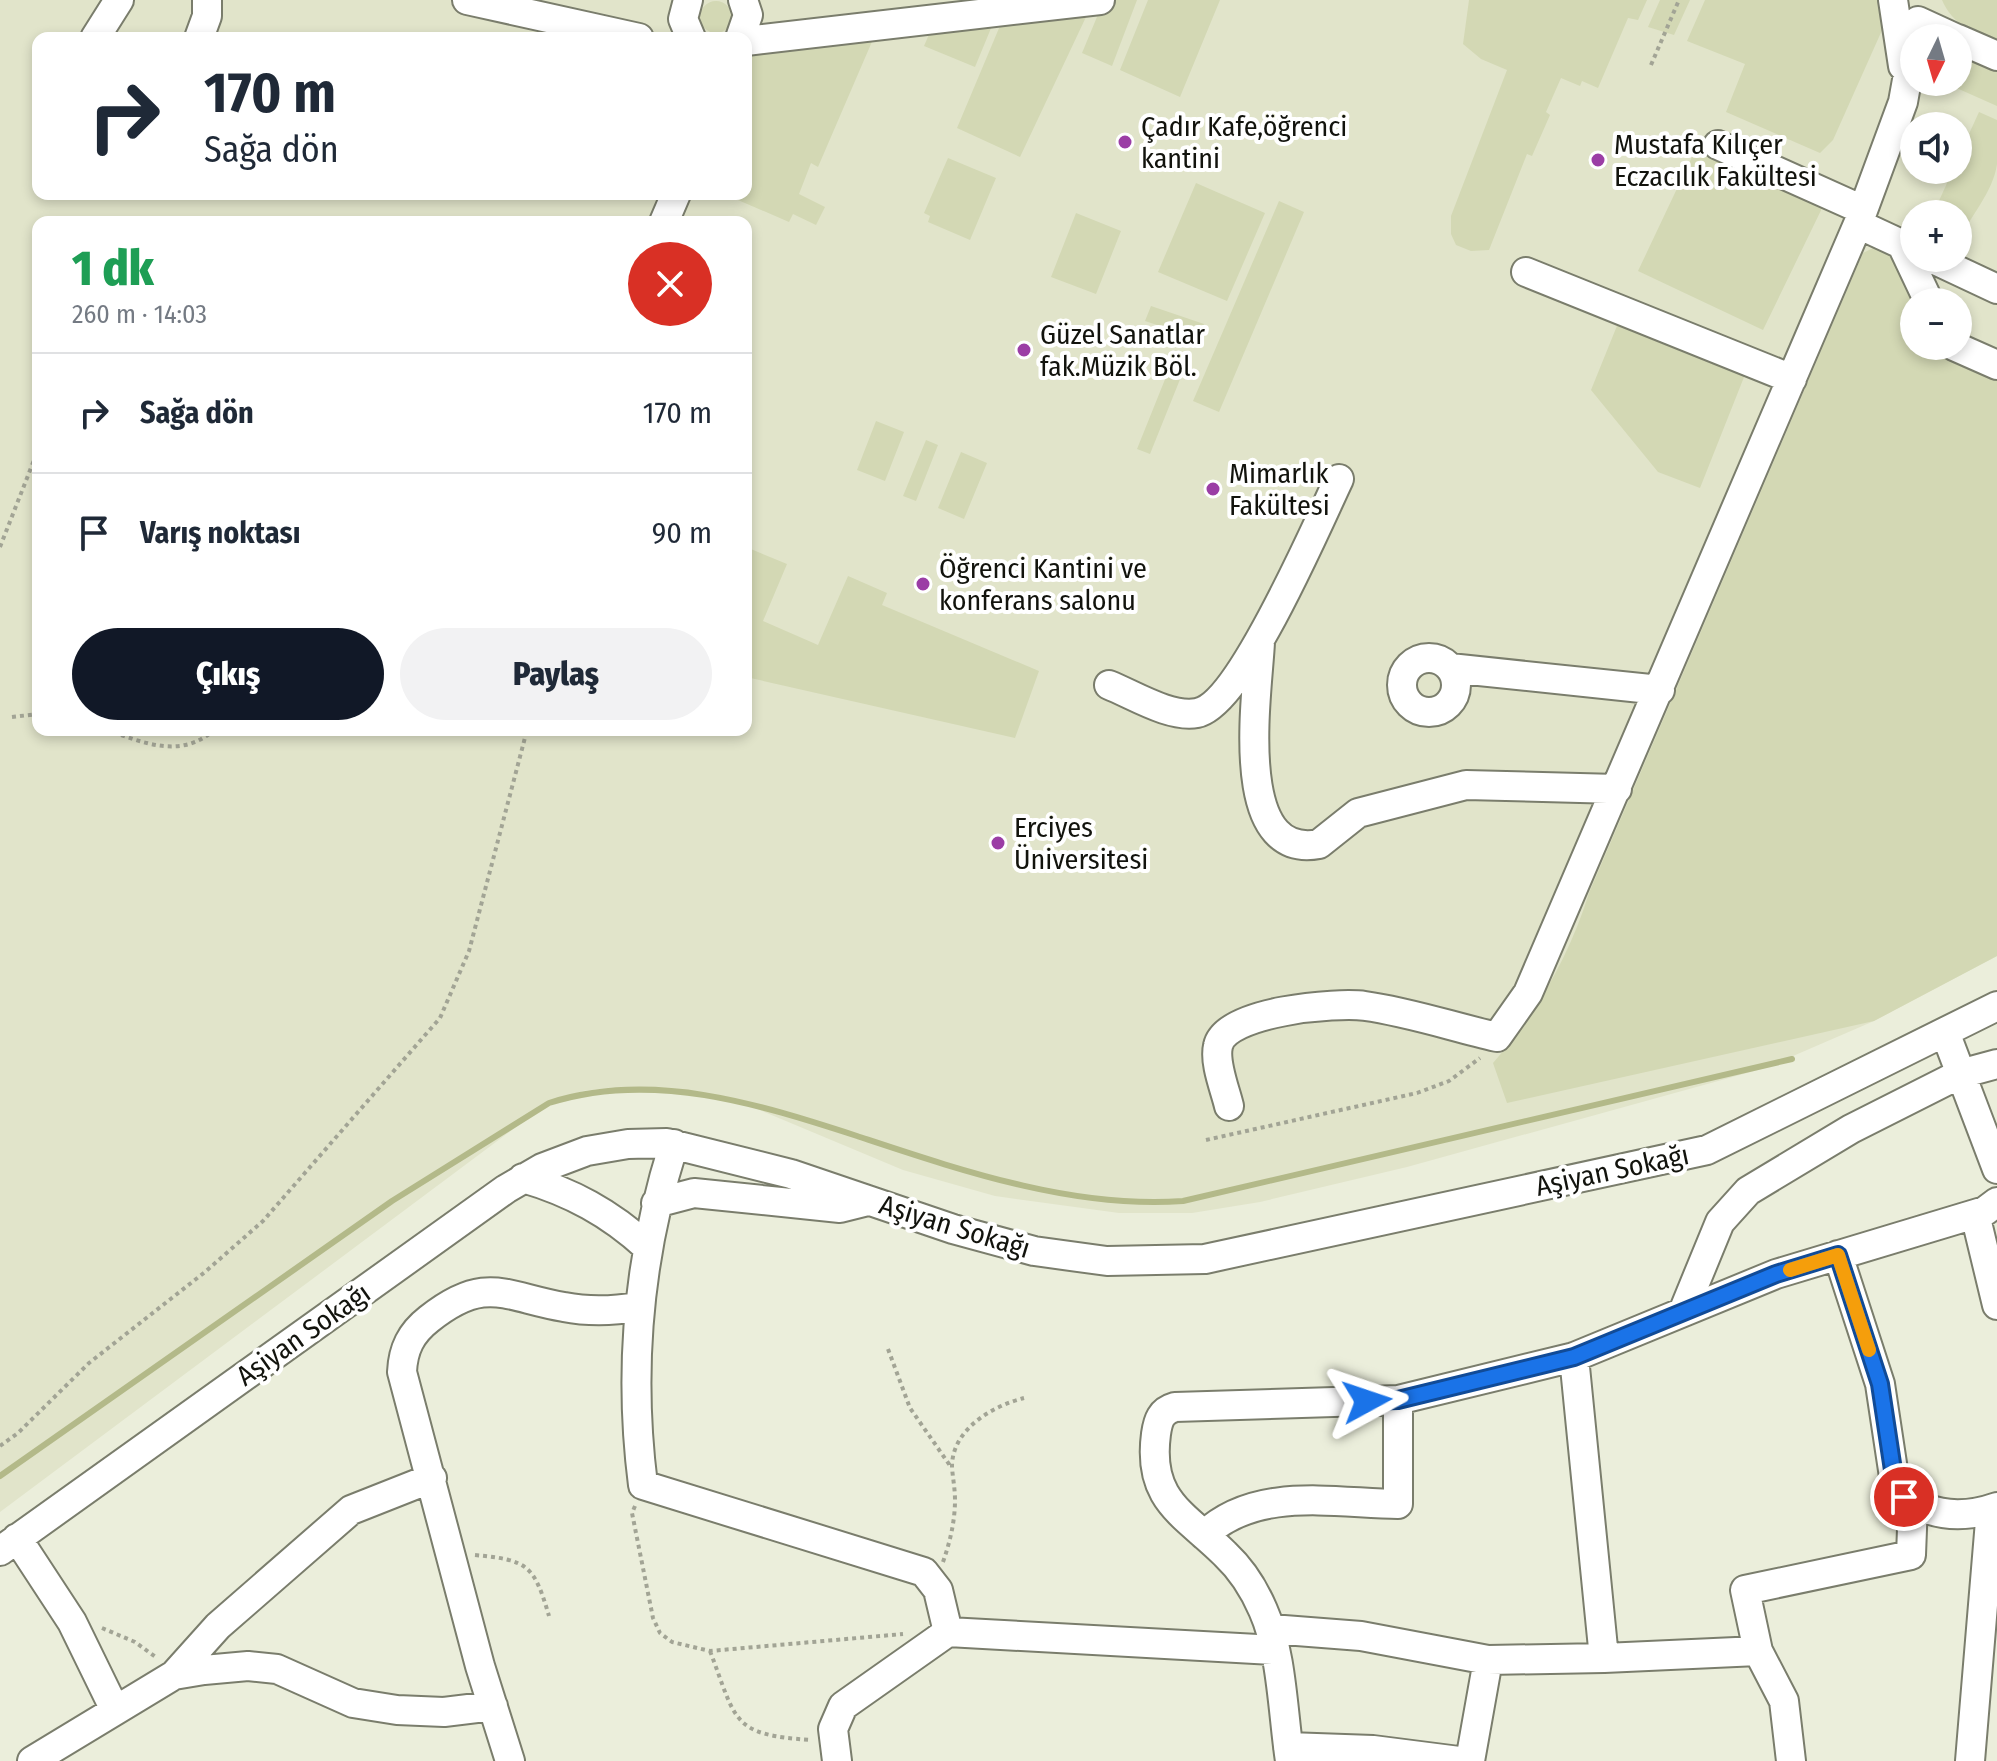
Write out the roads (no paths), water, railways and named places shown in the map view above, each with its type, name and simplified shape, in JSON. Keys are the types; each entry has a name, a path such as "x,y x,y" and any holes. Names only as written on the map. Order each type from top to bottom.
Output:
{"street":[{"path":"99,32 119,0"},
{"path":"201,32 207,16 207,0"},
{"path":"467,0 612,32"},
{"path":"688,0 683,19 688,32"},
{"path":"742,32 748,15 743,0"},
{"path":"752,40 1100,0"},
{"path":"1893,0 1901,41 1903,102"},
{"path":"1972,45 1997,56"},
{"path":"1229,1106 1218,1052 1219,1042 1242,1024 1277,1012 1363,1005 1497,1037 1543,964 1860,217 1904,96"},
{"path":"1718,145 1860,217 1900,242"},
{"path":"1526,272 1792,379"},
{"path":"1961,272 1997,289"},
{"path":"1972,354 1997,365"},
{"path":"1109,685 1175,712 1202,711 1218,701 1260,642 1339,479"},
{"path":"1260,642 1255,763 1258,798 1270,823 1290,841 1319,844 1358,813 1466,785 1617,789"},
{"path":"1450,668 1660,690"},
{"name":"Aşiyan Sokağı","path":"8,1544 523,1178 587,1151 628,1144 674,1144 754,1163 1034,1251 1107,1261 1205,1259 1707,1150 1997,1006"},
{"path":"1945,1032 1997,1169"},
{"path":"1683,1312 1720,1222 1748,1191 1851,1129 1960,1074 1997,1064"},
{"path":"674,1144 656,1203 638,1307 635,1396 643,1485 918,1570 934,1583 948,1632"},
{"path":"523,1178 591,1205 625,1227 647,1247"},
{"path":"656,1203 694,1193 840,1208 867,1199"},
{"path":"1459,1761 1373,1750 1289,1754 1272,1640 1243,1574 1173,1509 1160,1485 1155,1441 1159,1418 1168,1409 1398,1400 1574,1357 1776,1274 1986,1208 1997,1305"},
{"path":"1838,1255 1880,1384 1896,1490 1913,1503 1949,1515 1994,1508 1970,1761"},
{"path":"510,1761 402,1372 405,1350 426,1321 453,1303 492,1292 524,1295 578,1310 638,1307"},
{"path":"1574,1357 1604,1658"},
{"path":"1204,1535 1227,1516 1268,1502 1398,1504 1398,1400"},
{"path":"32,1761 174,1675 218,1626 351,1510 432,1478"},
{"path":"1791,1761 1784,1701 1758,1651 1745,1590 1911,1555 1913,1503"},
{"path":"8,1544 72,1622 115,1710"},
{"path":"835,1751 843,1706 948,1632 1272,1640 1361,1636 1488,1660 1758,1651"},
{"path":"1470,1761 1488,1660"},
{"path":"174,1675 263,1667 291,1673 353,1703 375,1707 444,1712 493,1706"}],"waterway":[{"path":"0,1476 392,1201 549,1103 588,1094 627,1090 704,1095 782,1113 1017,1184 1100,1199 1183,1201 1792,1059"}],"place":[{"name":"Çadır Kafe,öğrenci kantini","path":"1125,142"},
{"name":"Mustafa Kılıçer Eczacılık Fakültesi","path":"1598,160"},
{"name":"Güzel Sanatlar fak.Müzik Böl.","path":"1024,350"},
{"name":"Mimarlık Fakültesi","path":"1213,489"},
{"name":"Öğrenci Kantini ve konferans salonu","path":"923,584"},
{"name":"Erciyes Üniversitesi","path":"998,843"}]}
